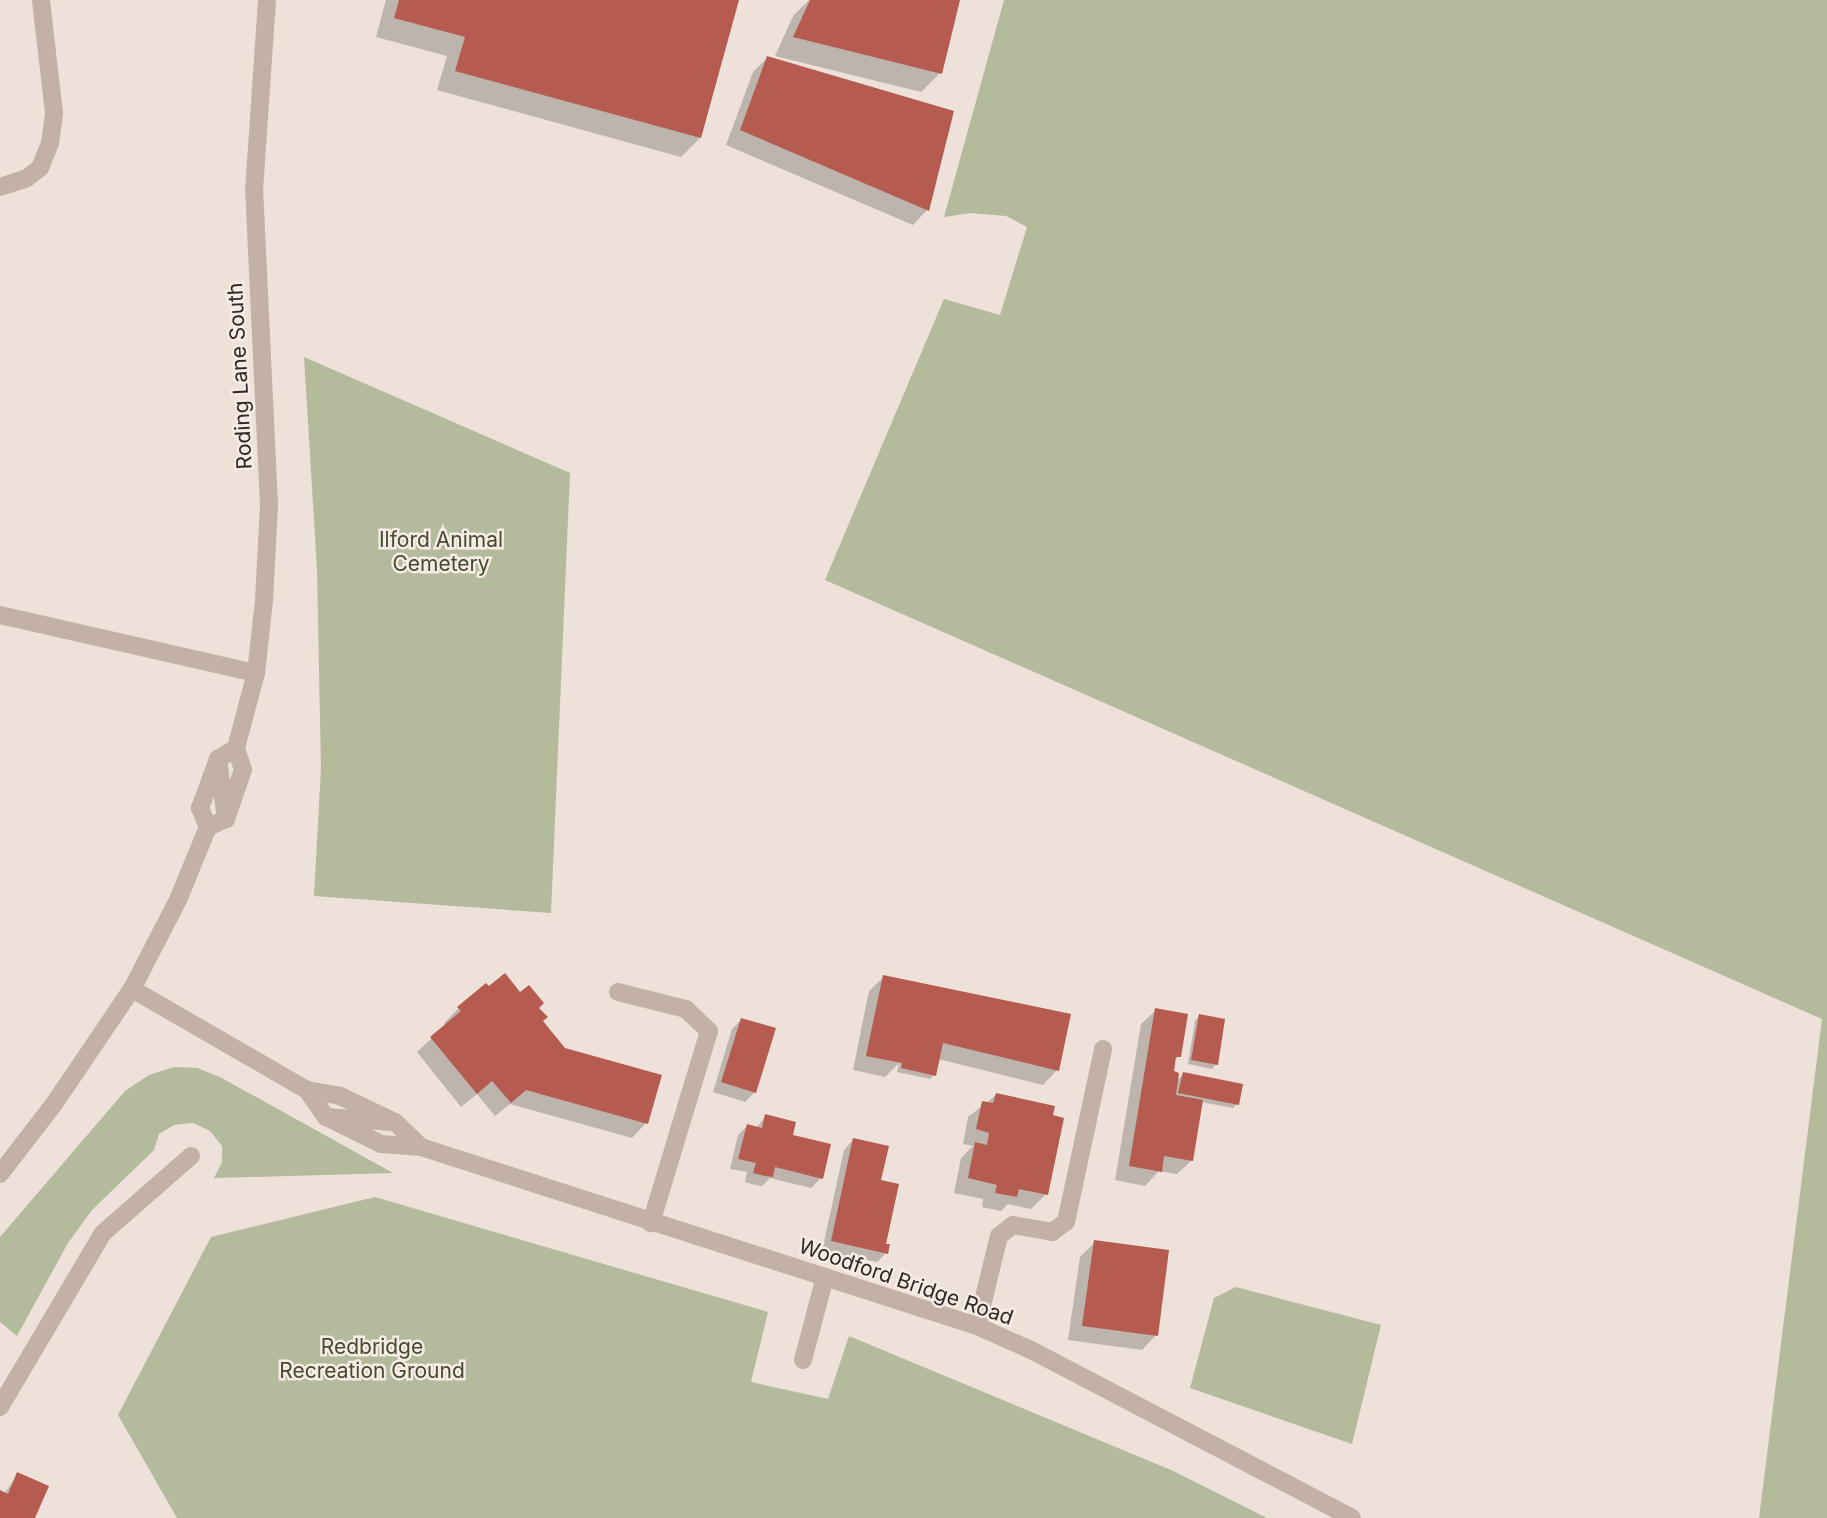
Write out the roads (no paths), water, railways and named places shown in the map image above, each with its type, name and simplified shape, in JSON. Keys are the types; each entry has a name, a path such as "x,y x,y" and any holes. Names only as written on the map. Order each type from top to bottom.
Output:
{"street":[{"path":"0,187 27,178 40,168 50,143 54,113 41,0"},
{"name":"Roding Lane South","path":"226,819 243,770 236,748 256,673 264,601 268,505 254,191 267,0"},
{"path":"0,615 256,673"},
{"path":"208,828 200,808 218,759 236,748"},
{"path":"0,1174 54,1104 132,989 178,900 208,828 226,819 218,759"},
{"name":"Woodford Bridge Road","path":"132,989 307,1090 340,1096 395,1122 421,1147"},
{"path":"618,992 686,1009 709,1031 651,1223"},
{"path":"977,1325 999,1237 1013,1226 1052,1232 1066,1222 1103,1049"},
{"name":"Woodford Bridge Road","path":"307,1090 326,1117 381,1144 421,1147 651,1223 977,1325 1031,1350 1352,1518"},
{"path":"326,1117 395,1122"},
{"path":"0,1407 103,1233 191,1156"},
{"path":"803,1360 825,1277"}],"park label":[{"name":"Ilford Animal Cemetery","path":"441,552"},
{"name":"Redbridge Recreation Ground","path":"372,1359"}]}
